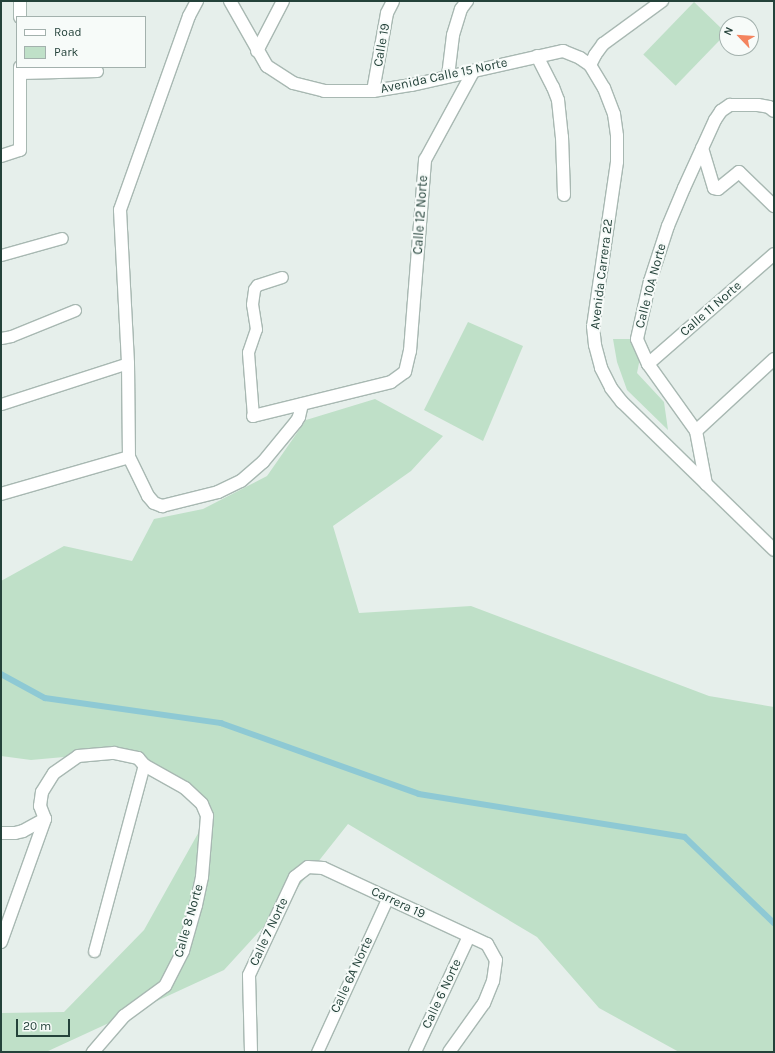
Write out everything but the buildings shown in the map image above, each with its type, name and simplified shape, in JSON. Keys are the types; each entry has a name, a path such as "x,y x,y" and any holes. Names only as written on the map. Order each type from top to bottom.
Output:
{"street":[{"path":"20,1 20,16"},
{"path":"197,1 189,16 120,210 128,363 129,456 148,496 154,503 162,506 218,492 241,481 263,462 296,422 299,417 302,404 253,416"},
{"name":"Avenida Calle 15 Norte","path":"230,1 257,51 267,66 293,83 324,91 374,91 563,51 580,58"},
{"path":"257,51 283,1"},
{"name":"Calle 19","path":"374,91 388,13 393,1"},
{"path":"448,76 453,35 462,9 467,1"},
{"path":"590,66 594,55 603,44 662,1"},
{"path":"537,56 558,100 562,137 564,195"},
{"name":"Avenida Carrera 22","path":"580,58 590,66 604,88 614,114 617,136 617,162 593,326 595,345 601,368 611,388 622,402 774,550"},
{"path":"1,156 20,150 20,70"},
{"name":"Calle 12 Norte","path":"302,404 391,382 404,372 410,350 425,160 474,70"},
{"name":"Calle 10A Norte","path":"706,484 696,431 648,364 637,338 650,281 671,220 702,148 721,111 730,105 758,105 769,107 774,111"},
{"path":"702,148 714,188 718,189 739,172 774,206"},
{"name":"Calle 11 Norte","path":"648,364 774,254"},
{"path":"696,431 774,359"},
{"path":"1,494 129,456"},
{"path":"1,942 45,819 40,806 42,792 54,773 78,756 114,753 138,758 144,765"},
{"name":"Calle 8 Norte","path":"93,1052 124,1016 165,986 183,951 202,877 207,816 202,804 185,788 144,765"},
{"path":"1,833 15,833 45,819"},
{"name":"Carrera 19","path":"308,867 323,868 487,944 496,960 493,981 484,1003 448,1052"},
{"name":"Calle 7 Norte","path":"251,1052 249,975 295,877 308,867"},
{"name":"Calle 6 Norte","path":"415,1052 469,936"}],"lane":[{"path":"20,70 97,71"},
{"path":"1,255 62,238"},
{"path":"253,416 248,352 256,329 252,304 254,288 257,285 282,277"},
{"path":"1,338 12,336 75,310"},
{"path":"1,404 128,363"},
{"path":"94,951 144,765"},
{"name":"Calle 6A Norte","path":"317,1052 387,898"}],"green space":[{"path":"694,2 719,26 719,41 676,86 643,55"},
{"path":"468,322 523,346 483,441 424,410"},
{"path":"613,339 634,339 640,358 637,373 664,402 668,430 627,390 617,362"},
{"path":"375,399 443,436 411,471 333,526 359,613 471,606 709,696 774,707 774,1052 679,1052 599,1008 537,937 348,824 287,901 224,970 46,1052 1,1052 1,1013 64,1012 144,930 210,812 201,801 119,752 31,760 1,756 1,581 64,546 132,561 154,519 203,509 267,476 306,420"}],"waterway":[{"path":"1,674 45,698 221,723 419,794 685,837 774,923"}]}
